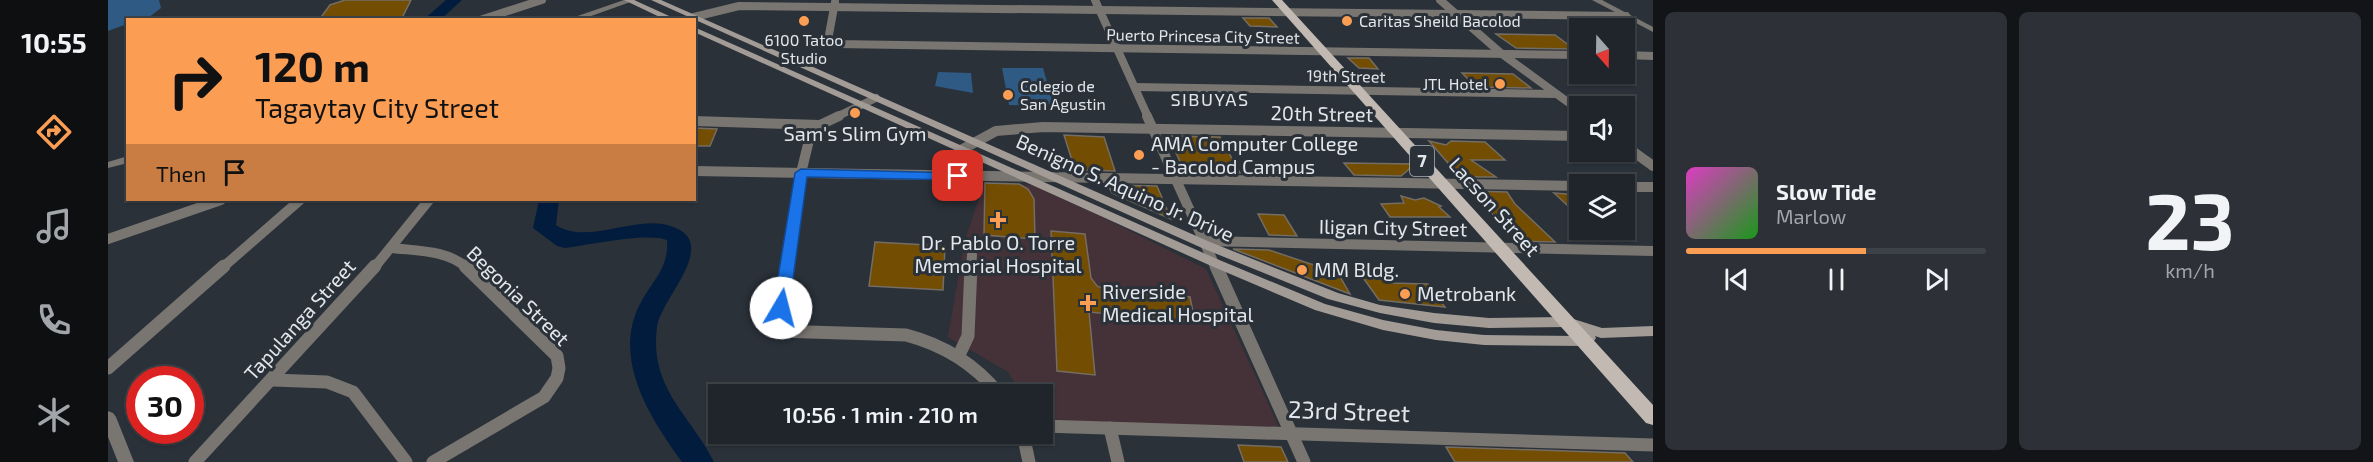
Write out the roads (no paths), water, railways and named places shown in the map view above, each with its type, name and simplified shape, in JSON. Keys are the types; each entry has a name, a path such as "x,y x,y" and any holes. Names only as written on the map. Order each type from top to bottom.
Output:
{"main road":[{"path":"630,0 670,18"},
{"name":"Benigno S. Aquino Jr. Drive","path":"655,0 1291,281 1380,309 1452,320 1567,322 1601,333 1653,331"},
{"name":"Lacson Street","path":"1277,0 1653,418"},
{"name":"Benigno S. Aquino Jr. Drive","path":"696,29 1213,262 1320,307 1383,325 1454,338 1584,341 1601,333"},
{"path":"712,36 725,31"},
{"path":"796,75 809,69"}],"street":[{"path":"486,18 542,0"},
{"path":"576,18 630,0"},
{"path":"1095,0 1304,462"},
{"path":"1440,0 1502,54 1569,103"},
{"path":"1596,0 1653,30"},
{"path":"694,17 731,7 835,3 1457,16 1626,16"},
{"name":"Puerto Princesa City Street","path":"835,3 828,40 835,44 1569,55"},
{"path":"1635,55 1653,56"},
{"name":"19th Street","path":"1135,87 1556,94"},
{"path":"876,98 820,125 810,136 801,173 777,331 906,335 925,340 959,355 984,374 992,384"},
{"path":"696,122 820,125"},
{"name":"20th Street","path":"962,150 996,130 1016,128 1569,136"},
{"path":"1635,153 1653,166"},
{"path":"108,165 126,160"},
{"path":"696,171 1569,186"},
{"path":"1635,187 1653,187"},
{"path":"108,239 218,201"},
{"path":"108,368 299,201"},
{"name":"Tapulanga Street","path":"195,462 273,380 392,248 428,201"},
{"name":"Iligan City Street","path":"1205,243 1653,251"},
{"name":"Begonia Street","path":"392,248 445,255 460,261 557,356 560,365 554,386 544,397 433,462"},
{"path":"959,355 968,336 972,255"},
{"path":"273,380 327,382 353,392 406,462"},
{"path":"108,417 126,462"},
{"name":"23rd Street","path":"1053,426 1290,432 1653,446"},
{"path":"1110,428 1118,462"},
{"path":"1025,444 1029,462"}],"waterway":[{"path":"432,18 455,0"},
{"path":"549,201 544,228 565,241 633,232 665,231 678,237 677,266 653,303 644,323 642,344 645,365 652,387 674,427 699,462"}],"place":[{"name":"6100 Tatoo Studio","path":"804,21"},
{"name":"Caritas Sheild Bacolod","path":"1347,21"},
{"name":"JTL Hotel","path":"1500,84"},
{"name":"Colegio de San Agustin","path":"1008,95"},
{"name":"Sam's Slim Gym","path":"855,113"},
{"name":"AMA Computer College - Bacolod Campus","path":"1139,155"},
{"name":"Dr. Pablo O. Torre Memorial Hospital","path":"998,220"},
{"name":"MM Bldg.","path":"1302,270"},
{"name":"Metrobank","path":"1405,294"},
{"name":"Riverside Medical Hospital","path":"1088,303"}],"district":[{"name":"SIBUYAS","path":"1210,100"}]}
